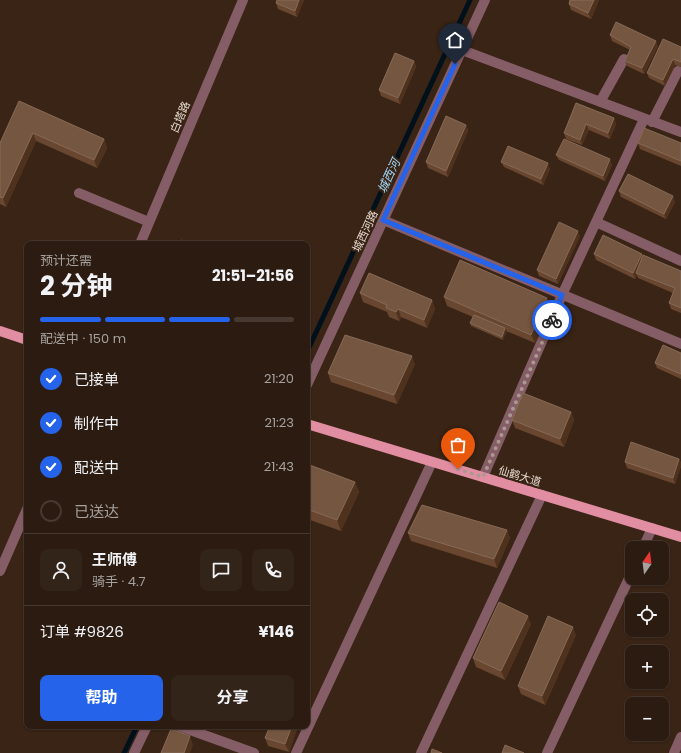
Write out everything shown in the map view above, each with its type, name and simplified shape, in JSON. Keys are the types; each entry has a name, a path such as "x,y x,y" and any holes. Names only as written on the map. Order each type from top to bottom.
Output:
{"main road":[{"path":"0,331 24,339"},
{"name":"仙鹤大道","path":"310,425 681,537"}],"street":[{"name":"白塔路","path":"141,241 243,0"},
{"name":"城西河路","path":"310,378 486,0"},
{"path":"462,50 681,132"},
{"path":"600,102 624,59"},
{"path":"483,477 562,295 596,222 648,120 678,71"},
{"path":"79,193 149,222"},
{"path":"383,220 681,344"},
{"path":"596,222 681,261"},
{"path":"310,723 432,462"},
{"path":"421,753 542,495"},
{"path":"0,571 24,516"},
{"path":"646,541 652,528"},
{"path":"547,753 626,585"},
{"path":"134,753 146,729"},
{"path":"187,729 254,753"},
{"path":"296,753 307,729"},
{"path":"674,753 681,737"}],"building":[{"path":"277,0 299,0 295,11 276,3"},
{"path":"570,0 594,0 588,13 569,4"},
{"path":"616,22 656,41 642,68 625,61 631,47 610,35"},
{"path":"663,39 681,47 681,62 673,59 663,80 647,73"},
{"path":"395,53 414,61 398,98 379,90"},
{"path":"19,101 104,139 94,160 33,133 3,198 0,197 0,143"},
{"path":"576,103 614,118 608,133 586,124 580,140 564,133"},
{"path":"446,116 466,125 446,171 426,162"},
{"path":"644,128 681,143 681,161 638,143"},
{"path":"564,139 610,159 603,176 556,155"},
{"path":"508,146 548,163 541,179 501,162"},
{"path":"628,174 673,196 664,214 619,191"},
{"path":"559,222 578,231 556,279 537,270"},
{"path":"603,235 642,254 633,273 594,254"},
{"path":"643,255 681,271 681,308 669,303 675,288 636,273"},
{"path":"460,260 547,298 531,335 444,297"},
{"path":"369,273 432,300 424,320 398,309 396,312 386,308 387,305 360,293"},
{"path":"474,315 505,328 502,337 470,323"},
{"path":"345,335 412,356 394,395 328,373"},
{"path":"663,345 681,353 681,374 655,363"},
{"path":"523,393 571,412 560,439 512,420"},
{"path":"631,442 679,459 673,478 625,462"},
{"path":"310,465 355,482 337,520 310,510"},
{"path":"422,505 507,530 494,559 408,533"},
{"path":"499,602 528,616 501,671 473,658"},
{"path":"548,616 573,627 542,696 518,686"},
{"path":"171,729 190,736 184,753 161,753"},
{"path":"269,729 291,729 285,744 265,738"},
{"path":"505,745 524,753 502,753"},
{"path":"432,749 442,753 431,753"}],"waterway":[{"name":"城西河","path":"310,346 470,0"},
{"name":"城西河","path":"124,753 136,729"}],"way so far":[{"path":"458,469 483,477 552,320"}],"route":[{"path":"455,64 383,220 562,295 552,320"}]}
